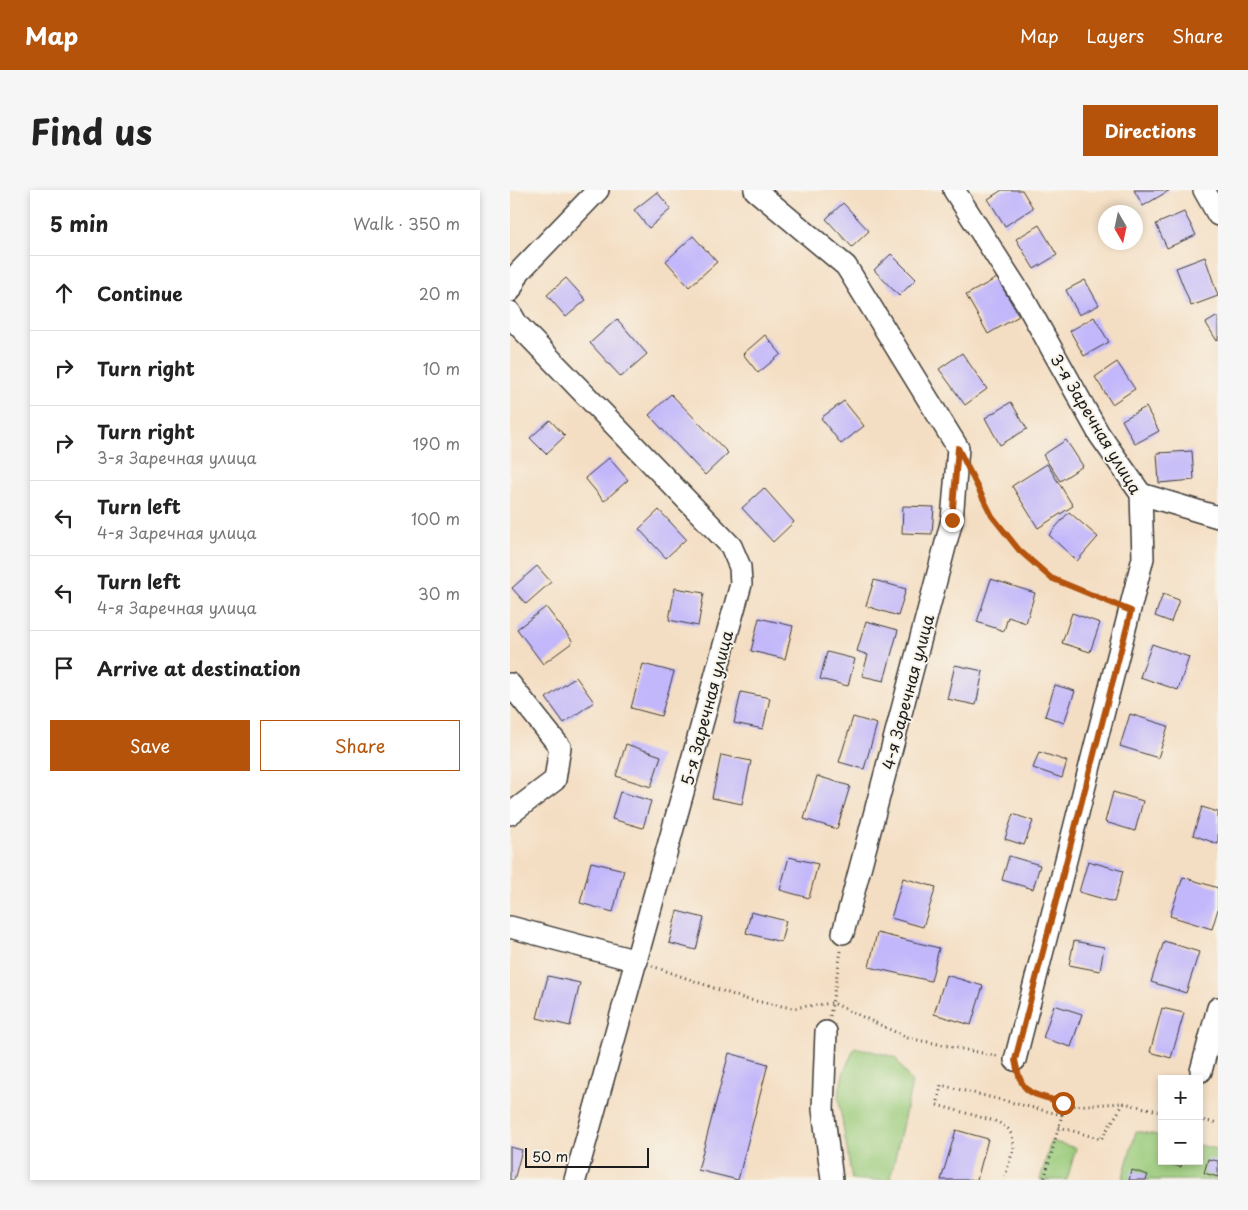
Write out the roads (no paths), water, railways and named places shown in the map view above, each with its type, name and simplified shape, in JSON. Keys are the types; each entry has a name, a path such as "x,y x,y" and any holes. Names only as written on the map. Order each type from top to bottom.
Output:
{"street":[{"path":"510,291 519,272 598,190"},
{"name":"4-я Заречная улица","path":"755,190 846,266 958,448 952,520 843,933"},
{"name":"3-я Заречная улица","path":"954,190 1025,302 1100,434 1141,494 1143,558 1015,1060"},
{"path":"1204,190 1218,215"},
{"name":"5-я Заречная улица","path":"510,312 517,324 731,546 740,567 741,584 575,1180"},
{"path":"1141,494 1218,517"},
{"path":"510,684 560,747 555,780 510,814"},
{"path":"510,927 637,961"},
{"path":"1201,1071 1218,1008"},
{"path":"826,1032 823,1109 832,1180"}]}
